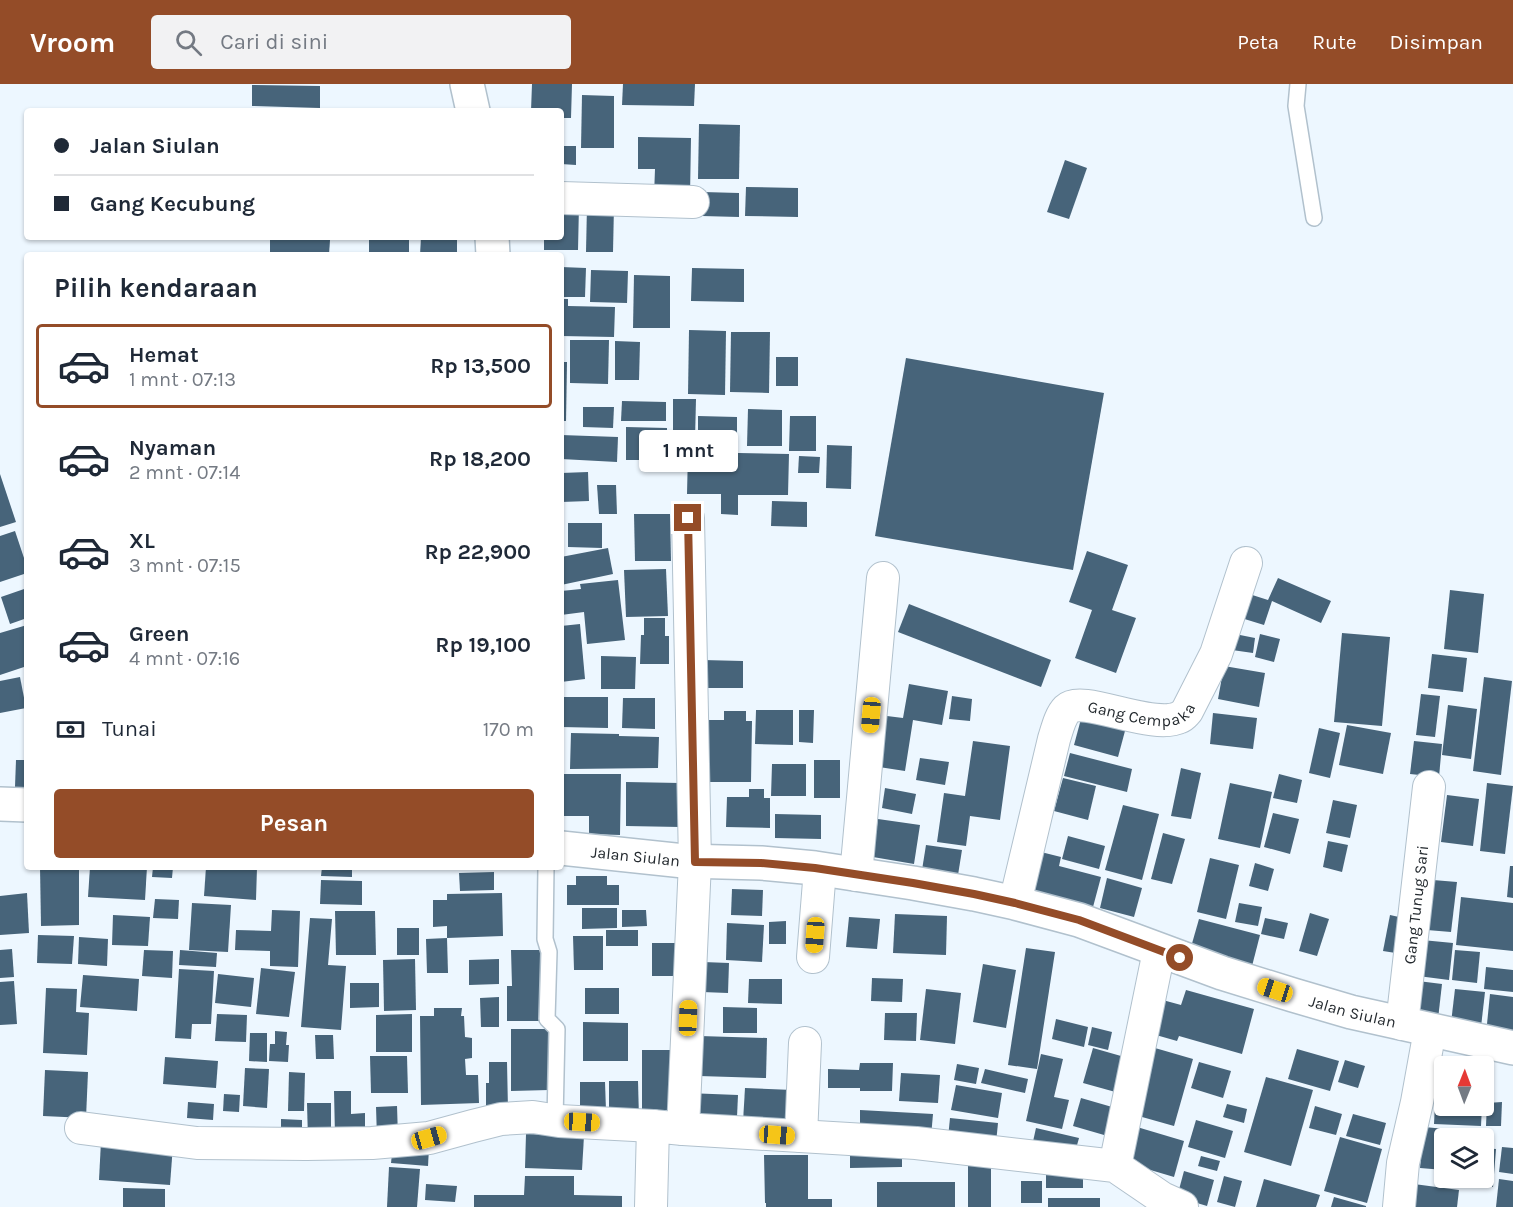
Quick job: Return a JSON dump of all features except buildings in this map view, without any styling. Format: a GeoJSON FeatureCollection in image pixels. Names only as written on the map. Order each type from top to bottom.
{"type":"FeatureCollection","features":[{"type":"Feature","properties":{"kind":"street"},"geometry":{"type":"LineString","coordinates":[[467,84],[472,108]]}},
{"type":"Feature","properties":{"kind":"street"},"geometry":{"type":"LineString","coordinates":[[564,198],[693,202]]}},
{"type":"Feature","properties":{"kind":"street"},"geometry":{"type":"LineString","coordinates":[[651,1207],[668,1127],[695,862],[688,518]]}},
{"type":"Feature","properties":{"kind":"street","name":"Gang Cempaka"},"geometry":{"type":"LineString","coordinates":[[1015,903],[1054,739],[1066,709],[1082,704],[1151,719],[1180,718],[1187,711],[1216,654],[1246,563]]}},
{"type":"Feature","properties":{"kind":"street"},"geometry":{"type":"LineString","coordinates":[[856,875],[883,578]]}},
{"type":"Feature","properties":{"kind":"street","name":"Gang Tunug Sari"},"geometry":{"type":"LineString","coordinates":[[1399,1207],[1403,1163],[1417,1102],[1416,1027],[1429,787]]}},
{"type":"Feature","properties":{"kind":"street"},"geometry":{"type":"LineString","coordinates":[[0,804],[24,805]]}},
{"type":"Feature","properties":{"kind":"street","name":"Jalan Siulan"},"geometry":{"type":"LineString","coordinates":[[564,849],[695,862],[761,863],[820,869],[913,883],[1015,903],[1079,920],[1159,951],[1293,995],[1352,1012],[1513,1048]]}},
{"type":"Feature","properties":{"kind":"street"},"geometry":{"type":"LineString","coordinates":[[813,957],[820,869]]}},
{"type":"Feature","properties":{"kind":"street"},"geometry":{"type":"LineString","coordinates":[[1126,1184],[1159,951]]}},
{"type":"Feature","properties":{"kind":"street"},"geometry":{"type":"LineString","coordinates":[[801,1136],[805,1043]]}},
{"type":"Feature","properties":{"kind":"street"},"geometry":{"type":"LineString","coordinates":[[81,1128],[197,1143],[372,1143],[429,1138],[501,1119],[533,1117],[916,1143],[1126,1184],[1182,1207]]}},
{"type":"Feature","properties":{"kind":"lane"},"geometry":{"type":"LineString","coordinates":[[1298,84],[1296,106],[1314,218]]}},
{"type":"Feature","properties":{"kind":"lane"},"geometry":{"type":"LineString","coordinates":[[546,870],[545,939],[549,952],[547,1019],[557,1029],[555,1120]]}},
{"type":"Feature","properties":{"kind":"route"},"geometry":{"type":"LineString","coordinates":[[688,518],[695,862],[761,863],[815,868],[974,894],[1079,920],[1180,958]]}}]}
